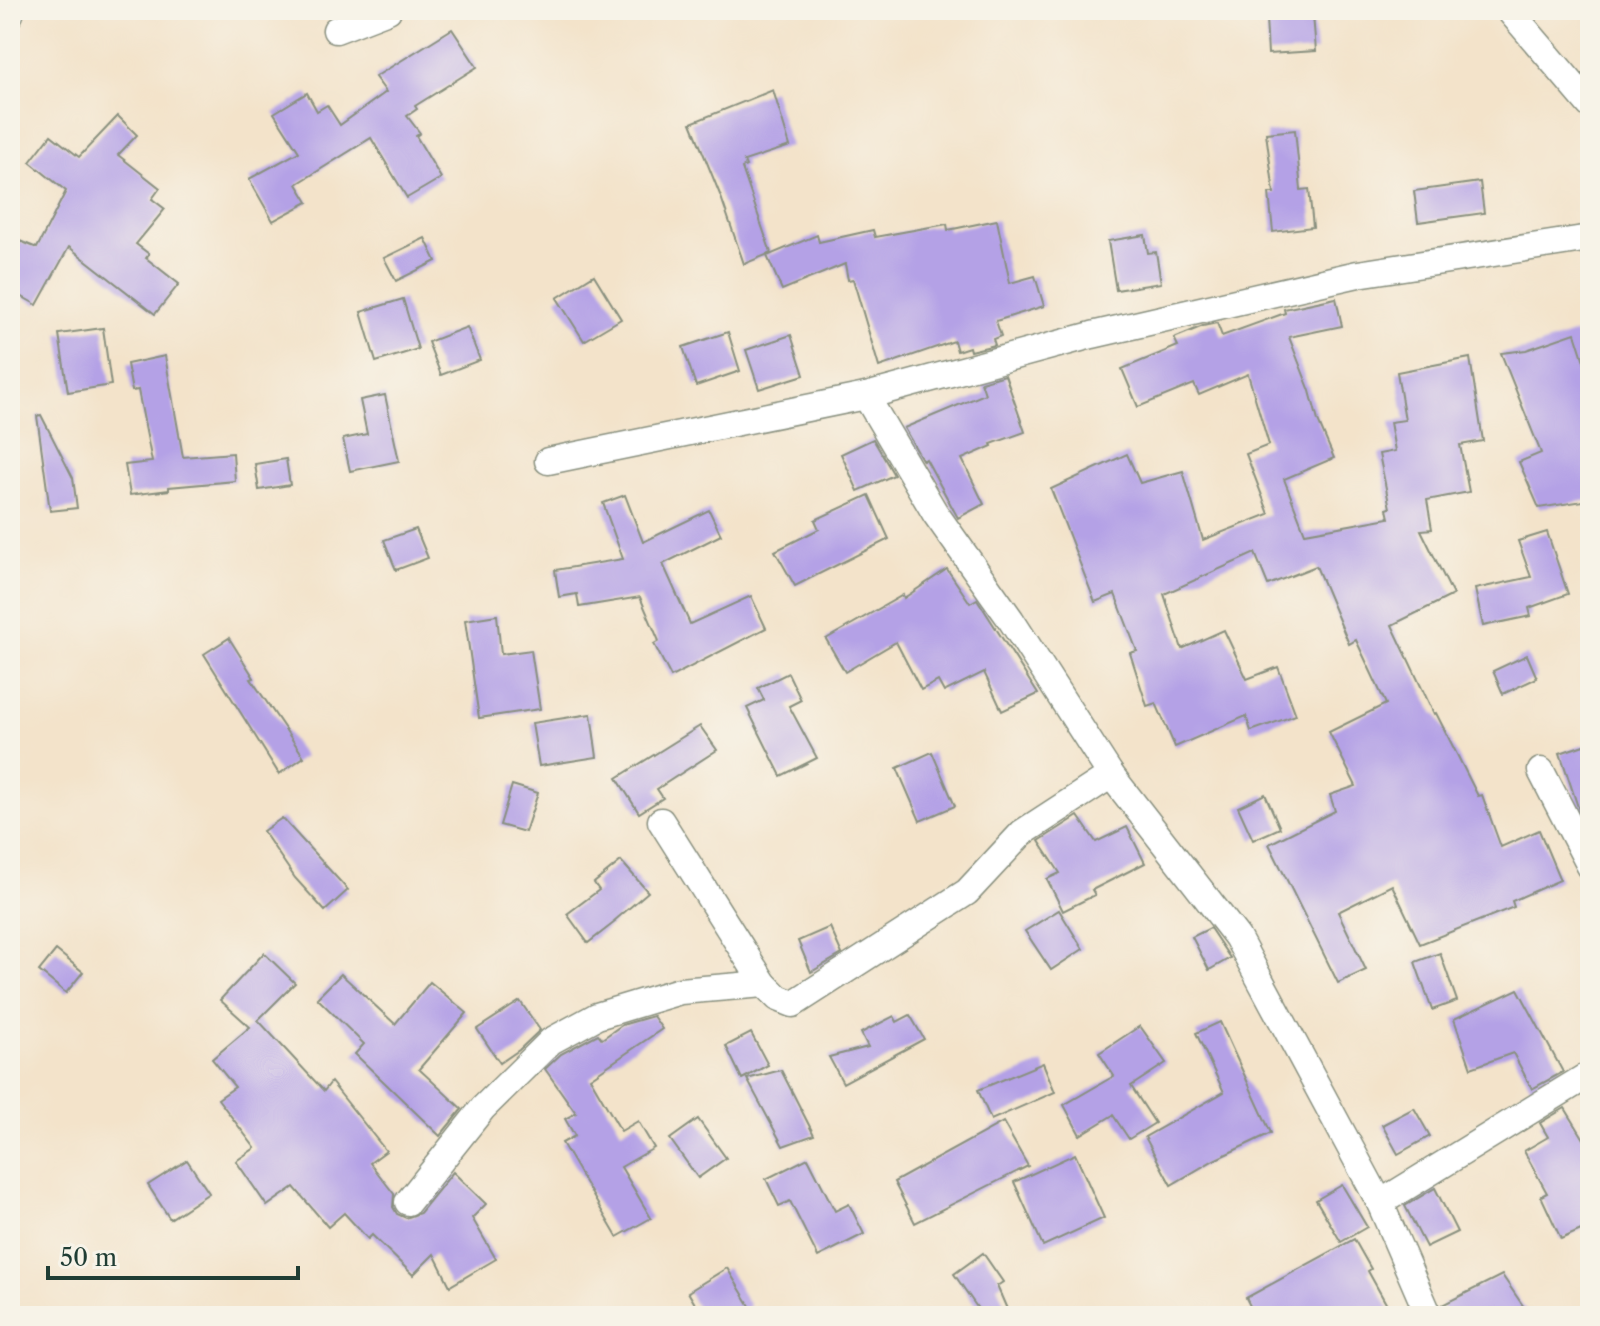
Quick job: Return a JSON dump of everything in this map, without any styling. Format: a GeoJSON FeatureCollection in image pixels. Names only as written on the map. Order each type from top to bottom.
{"type":"FeatureCollection","features":[{"type":"Feature","properties":{"kind":"street"},"geometry":{"type":"LineString","coordinates":[[336,30],[388,10]]}},
{"type":"Feature","properties":{"kind":"street"},"geometry":{"type":"LineString","coordinates":[[1509,10],[1590,105]]}},
{"type":"Feature","properties":{"kind":"street"},"geometry":{"type":"LineString","coordinates":[[548,461],[866,396],[1092,335],[1358,274],[1590,238]]}},
{"type":"Feature","properties":{"kind":"street"},"geometry":{"type":"LineString","coordinates":[[866,396],[935,513],[1011,620],[1111,775],[1237,937],[1380,1203],[1429,1316]]}},
{"type":"Feature","properties":{"kind":"street"},"geometry":{"type":"LineString","coordinates":[[1541,771],[1590,866]]}},
{"type":"Feature","properties":{"kind":"street"},"geometry":{"type":"LineString","coordinates":[[661,821],[764,984],[778,998],[793,1004],[967,892],[1022,833],[1111,775]]}},
{"type":"Feature","properties":{"kind":"street"},"geometry":{"type":"LineString","coordinates":[[408,1202],[483,1108],[551,1041],[597,1016],[680,991],[764,984]]}},
{"type":"Feature","properties":{"kind":"street"},"geometry":{"type":"LineString","coordinates":[[1380,1203],[1590,1074]]}},
{"type":"Feature","properties":{"kind":"building"},"geometry":{"type":"Polygon","coordinates":[[[1313,15],[1316,51],[1268,54],[1266,18],[1313,15]]]}},
{"type":"Feature","properties":{"kind":"building"},"geometry":{"type":"Polygon","coordinates":[[[452,29],[477,67],[415,106],[417,109],[407,116],[420,133],[416,136],[441,178],[407,198],[371,138],[297,184],[308,202],[273,221],[249,179],[299,152],[274,113],[307,93],[317,111],[327,105],[340,125],[386,92],[375,77],[452,29]]]}},
{"type":"Feature","properties":{"kind":"building"},"geometry":{"type":"Polygon","coordinates":[[[773,90],[790,146],[744,161],[746,166],[742,168],[771,253],[744,264],[691,123],[773,90]]]}},
{"type":"Feature","properties":{"kind":"building"},"geometry":{"type":"Polygon","coordinates":[[[118,116],[137,135],[118,155],[160,188],[152,199],[165,209],[136,244],[149,254],[146,258],[179,284],[155,314],[69,247],[37,305],[10,290],[10,237],[37,248],[66,191],[30,162],[51,135],[79,157],[118,116]]]}},
{"type":"Feature","properties":{"kind":"building"},"geometry":{"type":"Polygon","coordinates":[[[1295,130],[1301,190],[1309,189],[1313,227],[1273,232],[1269,193],[1274,193],[1266,133],[1295,130]]]}},
{"type":"Feature","properties":{"kind":"building"},"geometry":{"type":"Polygon","coordinates":[[[1480,182],[1484,213],[1418,222],[1414,191],[1480,182]]]}},
{"type":"Feature","properties":{"kind":"building"},"geometry":{"type":"Polygon","coordinates":[[[997,220],[1010,283],[1035,276],[1044,306],[996,321],[1001,336],[993,339],[995,345],[957,351],[954,341],[879,367],[853,279],[848,280],[845,264],[782,290],[767,256],[817,235],[819,242],[873,230],[875,237],[947,224],[948,230],[997,220]]]}},
{"type":"Feature","properties":{"kind":"building"},"geometry":{"type":"Polygon","coordinates":[[[1145,235],[1148,253],[1156,252],[1161,283],[1116,290],[1108,241],[1145,235]]]}},
{"type":"Feature","properties":{"kind":"building"},"geometry":{"type":"Polygon","coordinates":[[[425,238],[436,261],[396,281],[384,258],[425,238]]]}},
{"type":"Feature","properties":{"kind":"building"},"geometry":{"type":"Polygon","coordinates":[[[594,275],[621,319],[584,341],[557,298],[594,275]]]}},
{"type":"Feature","properties":{"kind":"building"},"geometry":{"type":"Polygon","coordinates":[[[1336,298],[1342,326],[1289,337],[1334,458],[1284,479],[1305,533],[1389,518],[1387,509],[1390,508],[1379,454],[1395,451],[1390,422],[1405,420],[1397,372],[1470,358],[1483,441],[1460,445],[1469,492],[1427,500],[1432,529],[1421,530],[1453,595],[1392,625],[1434,714],[1478,796],[1482,795],[1501,847],[1539,830],[1560,880],[1512,901],[1514,907],[1420,944],[1392,885],[1338,912],[1366,970],[1338,983],[1269,844],[1335,811],[1330,795],[1356,786],[1329,732],[1386,704],[1356,640],[1349,644],[1316,566],[1268,585],[1255,553],[1164,594],[1182,649],[1224,630],[1247,679],[1278,667],[1296,715],[1251,731],[1246,716],[1175,747],[1156,703],[1147,706],[1130,653],[1137,651],[1115,594],[1095,602],[1051,489],[1127,454],[1140,483],[1183,471],[1203,540],[1269,514],[1246,454],[1269,445],[1248,374],[1199,395],[1194,384],[1138,407],[1122,369],[1178,346],[1174,338],[1203,326],[1217,323],[1222,336],[1285,313],[1284,309],[1336,298]]]}},
{"type":"Feature","properties":{"kind":"building"},"geometry":{"type":"Polygon","coordinates":[[[403,299],[418,349],[376,362],[361,312],[403,299]]]}},
{"type":"Feature","properties":{"kind":"building"},"geometry":{"type":"Polygon","coordinates":[[[467,327],[480,360],[441,375],[428,342],[467,327]]]}},
{"type":"Feature","properties":{"kind":"building"},"geometry":{"type":"Polygon","coordinates":[[[103,328],[111,385],[68,392],[59,334],[103,328]]]}},
{"type":"Feature","properties":{"kind":"building"},"geometry":{"type":"Polygon","coordinates":[[[728,332],[740,371],[696,386],[683,347],[728,332]]]}},
{"type":"Feature","properties":{"kind":"building"},"geometry":{"type":"Polygon","coordinates":[[[1575,333],[1590,380],[1590,500],[1539,508],[1519,462],[1541,453],[1501,353],[1526,350],[1575,333]]]}},
{"type":"Feature","properties":{"kind":"building"},"geometry":{"type":"Polygon","coordinates":[[[791,335],[804,375],[759,389],[746,350],[791,335]]]}},
{"type":"Feature","properties":{"kind":"building"},"geometry":{"type":"Polygon","coordinates":[[[165,356],[183,457],[233,453],[235,481],[169,487],[169,490],[130,495],[125,465],[152,462],[138,390],[132,391],[127,364],[165,356]]]}},
{"type":"Feature","properties":{"kind":"building"},"geometry":{"type":"Polygon","coordinates":[[[1005,375],[1025,432],[962,459],[984,504],[958,518],[926,459],[923,461],[904,428],[985,394],[981,382],[1005,375]]]}},
{"type":"Feature","properties":{"kind":"building"},"geometry":{"type":"Polygon","coordinates":[[[385,395],[399,461],[350,471],[343,439],[367,434],[360,400],[385,395]]]}},
{"type":"Feature","properties":{"kind":"building"},"geometry":{"type":"Polygon","coordinates":[[[41,415],[73,478],[77,508],[50,511],[37,416],[41,415]]]}},
{"type":"Feature","properties":{"kind":"building"},"geometry":{"type":"Polygon","coordinates":[[[873,439],[894,475],[858,491],[841,454],[873,439]]]}},
{"type":"Feature","properties":{"kind":"building"},"geometry":{"type":"Polygon","coordinates":[[[286,459],[290,485],[259,490],[255,464],[286,459]]]}},
{"type":"Feature","properties":{"kind":"building"},"geometry":{"type":"Polygon","coordinates":[[[625,495],[643,542],[709,510],[721,535],[663,564],[690,624],[751,596],[766,628],[671,677],[654,644],[659,641],[640,597],[579,607],[577,594],[559,597],[555,570],[623,559],[603,503],[625,495]]]}},
{"type":"Feature","properties":{"kind":"building"},"geometry":{"type":"Polygon","coordinates":[[[869,495],[889,539],[795,586],[775,551],[819,529],[815,520],[869,495]]]}},
{"type":"Feature","properties":{"kind":"building"},"geometry":{"type":"Polygon","coordinates":[[[416,529],[428,558],[396,570],[384,540],[416,529]]]}},
{"type":"Feature","properties":{"kind":"building"},"geometry":{"type":"Polygon","coordinates":[[[1547,532],[1568,594],[1529,608],[1531,616],[1483,626],[1475,589],[1531,577],[1518,541],[1547,532]]]}},
{"type":"Feature","properties":{"kind":"building"},"geometry":{"type":"Polygon","coordinates":[[[947,569],[970,603],[977,599],[1038,694],[1002,711],[984,672],[944,692],[938,681],[921,690],[896,642],[845,672],[826,639],[903,595],[904,598],[947,569]]]}},
{"type":"Feature","properties":{"kind":"building"},"geometry":{"type":"Polygon","coordinates":[[[497,615],[501,654],[531,650],[540,709],[479,718],[465,620],[497,615]]]}},
{"type":"Feature","properties":{"kind":"building"},"geometry":{"type":"Polygon","coordinates":[[[229,638],[254,678],[251,679],[304,757],[279,774],[204,654],[229,638]]]}},
{"type":"Feature","properties":{"kind":"building"},"geometry":{"type":"Polygon","coordinates":[[[1527,655],[1537,678],[1503,694],[1493,671],[1527,655]]]}},
{"type":"Feature","properties":{"kind":"building"},"geometry":{"type":"Polygon","coordinates":[[[788,673],[801,700],[789,706],[817,758],[781,776],[747,708],[764,700],[758,688],[788,673]]]}},
{"type":"Feature","properties":{"kind":"building"},"geometry":{"type":"Polygon","coordinates":[[[591,714],[597,757],[539,766],[532,723],[591,714]]]}},
{"type":"Feature","properties":{"kind":"building"},"geometry":{"type":"Polygon","coordinates":[[[700,726],[717,750],[657,789],[663,798],[639,813],[617,778],[700,726]]]}},
{"type":"Feature","properties":{"kind":"building"},"geometry":{"type":"Polygon","coordinates":[[[1590,743],[1588,827],[1579,810],[1560,753],[1590,743]]]}},
{"type":"Feature","properties":{"kind":"building"},"geometry":{"type":"Polygon","coordinates":[[[932,752],[955,806],[920,821],[897,768],[932,752]]]}},
{"type":"Feature","properties":{"kind":"building"},"geometry":{"type":"Polygon","coordinates":[[[512,785],[538,793],[525,832],[500,825],[512,785]]]}},
{"type":"Feature","properties":{"kind":"building"},"geometry":{"type":"Polygon","coordinates":[[[1265,794],[1280,828],[1253,840],[1238,807],[1265,794]]]}},
{"type":"Feature","properties":{"kind":"building"},"geometry":{"type":"Polygon","coordinates":[[[1078,816],[1096,842],[1127,827],[1145,863],[1092,890],[1095,895],[1063,911],[1047,879],[1060,873],[1039,841],[1078,816]]]}},
{"type":"Feature","properties":{"kind":"building"},"geometry":{"type":"Polygon","coordinates":[[[282,818],[348,890],[325,911],[295,878],[263,831],[282,818]]]}},
{"type":"Feature","properties":{"kind":"building"},"geometry":{"type":"Polygon","coordinates":[[[621,861],[648,892],[588,943],[567,914],[599,890],[594,883],[621,861]]]}},
{"type":"Feature","properties":{"kind":"building"},"geometry":{"type":"Polygon","coordinates":[[[1059,910],[1083,949],[1051,970],[1025,931],[1059,910]]]}},
{"type":"Feature","properties":{"kind":"building"},"geometry":{"type":"Polygon","coordinates":[[[830,927],[842,954],[811,972],[798,941],[830,927]]]}},
{"type":"Feature","properties":{"kind":"building"},"geometry":{"type":"Polygon","coordinates":[[[1210,928],[1230,958],[1209,970],[1192,937],[1210,928]]]}},
{"type":"Feature","properties":{"kind":"building"},"geometry":{"type":"Polygon","coordinates":[[[56,950],[83,972],[66,993],[39,971],[56,950]]]}},
{"type":"Feature","properties":{"kind":"building"},"geometry":{"type":"Polygon","coordinates":[[[264,953],[295,983],[258,1020],[324,1091],[331,1082],[386,1151],[370,1163],[394,1194],[393,1207],[397,1214],[406,1218],[420,1213],[453,1172],[486,1204],[472,1218],[496,1259],[450,1286],[434,1254],[413,1275],[372,1235],[368,1239],[344,1213],[328,1227],[294,1187],[267,1206],[236,1161],[255,1148],[218,1099],[235,1087],[212,1059],[250,1027],[220,1000],[264,953]]]}},
{"type":"Feature","properties":{"kind":"building"},"geometry":{"type":"Polygon","coordinates":[[[1440,953],[1457,1001],[1432,1010],[1415,962],[1440,953]]]}},
{"type":"Feature","properties":{"kind":"building"},"geometry":{"type":"Polygon","coordinates":[[[341,974],[395,1024],[430,982],[467,1013],[419,1069],[462,1109],[440,1136],[355,1054],[364,1044],[317,998],[341,974]]]}},
{"type":"Feature","properties":{"kind":"building"},"geometry":{"type":"Polygon","coordinates":[[[1518,989],[1563,1072],[1532,1089],[1513,1053],[1471,1068],[1454,1019],[1518,989]]]}},
{"type":"Feature","properties":{"kind":"building"},"geometry":{"type":"Polygon","coordinates":[[[520,1001],[540,1030],[500,1063],[477,1029],[520,1001]]]}},
{"type":"Feature","properties":{"kind":"building"},"geometry":{"type":"Polygon","coordinates":[[[910,1015],[924,1039],[843,1083],[829,1057],[868,1047],[861,1033],[894,1016],[897,1022],[910,1015]]]}},
{"type":"Feature","properties":{"kind":"building"},"geometry":{"type":"Polygon","coordinates":[[[653,1016],[662,1029],[590,1078],[621,1131],[638,1121],[654,1148],[621,1167],[651,1218],[617,1237],[562,1143],[575,1136],[565,1119],[576,1113],[545,1069],[561,1054],[598,1034],[602,1039],[622,1025],[653,1016]]]}},
{"type":"Feature","properties":{"kind":"building"},"geometry":{"type":"Polygon","coordinates":[[[1220,1022],[1271,1133],[1171,1185],[1145,1137],[1224,1092],[1196,1033],[1220,1022]]]}},
{"type":"Feature","properties":{"kind":"building"},"geometry":{"type":"Polygon","coordinates":[[[1140,1026],[1166,1063],[1131,1086],[1155,1123],[1129,1139],[1113,1115],[1080,1135],[1064,1105],[1114,1076],[1099,1053],[1140,1026]]]}},
{"type":"Feature","properties":{"kind":"building"},"geometry":{"type":"Polygon","coordinates":[[[751,1033],[768,1065],[742,1079],[726,1046],[751,1033]]]}},
{"type":"Feature","properties":{"kind":"building"},"geometry":{"type":"Polygon","coordinates":[[[1043,1063],[1055,1092],[991,1120],[978,1090],[1043,1063]]]}},
{"type":"Feature","properties":{"kind":"building"},"geometry":{"type":"Polygon","coordinates":[[[781,1070],[814,1135],[783,1146],[747,1079],[781,1070]]]}},
{"type":"Feature","properties":{"kind":"building"},"geometry":{"type":"Polygon","coordinates":[[[1414,1108],[1430,1136],[1398,1154],[1382,1125],[1414,1108]]]}},
{"type":"Feature","properties":{"kind":"building"},"geometry":{"type":"Polygon","coordinates":[[[1565,1108],[1590,1149],[1590,1226],[1561,1239],[1541,1196],[1547,1193],[1524,1151],[1548,1137],[1540,1123],[1565,1108]]]}},
{"type":"Feature","properties":{"kind":"building"},"geometry":{"type":"Polygon","coordinates":[[[698,1119],[726,1158],[698,1178],[670,1139],[698,1119]]]}},
{"type":"Feature","properties":{"kind":"building"},"geometry":{"type":"Polygon","coordinates":[[[1003,1122],[1028,1166],[915,1223],[894,1182],[1003,1122]]]}},
{"type":"Feature","properties":{"kind":"building"},"geometry":{"type":"Polygon","coordinates":[[[1075,1154],[1104,1218],[1043,1246],[1014,1182],[1075,1154]]]}},
{"type":"Feature","properties":{"kind":"building"},"geometry":{"type":"Polygon","coordinates":[[[808,1158],[835,1211],[849,1204],[864,1234],[818,1257],[790,1201],[779,1206],[766,1179],[808,1158]]]}},
{"type":"Feature","properties":{"kind":"building"},"geometry":{"type":"Polygon","coordinates":[[[187,1160],[209,1193],[170,1219],[148,1185],[187,1160]]]}},
{"type":"Feature","properties":{"kind":"building"},"geometry":{"type":"Polygon","coordinates":[[[1342,1185],[1367,1227],[1341,1242],[1316,1200],[1342,1185]]]}},
{"type":"Feature","properties":{"kind":"building"},"geometry":{"type":"Polygon","coordinates":[[[1435,1188],[1457,1232],[1426,1247],[1405,1206],[1435,1188]]]}},
{"type":"Feature","properties":{"kind":"building"},"geometry":{"type":"Polygon","coordinates":[[[1354,1239],[1393,1316],[1255,1316],[1246,1298],[1354,1239]]]}},
{"type":"Feature","properties":{"kind":"building"},"geometry":{"type":"Polygon","coordinates":[[[983,1253],[1003,1282],[997,1286],[1010,1316],[983,1316],[954,1274],[983,1253]]]}},
{"type":"Feature","properties":{"kind":"building"},"geometry":{"type":"Polygon","coordinates":[[[727,1268],[750,1306],[734,1316],[702,1316],[688,1292],[727,1268]]]}},
{"type":"Feature","properties":{"kind":"building"},"geometry":{"type":"Polygon","coordinates":[[[1502,1275],[1530,1316],[1445,1316],[1442,1305],[1502,1275]]]}}]}
